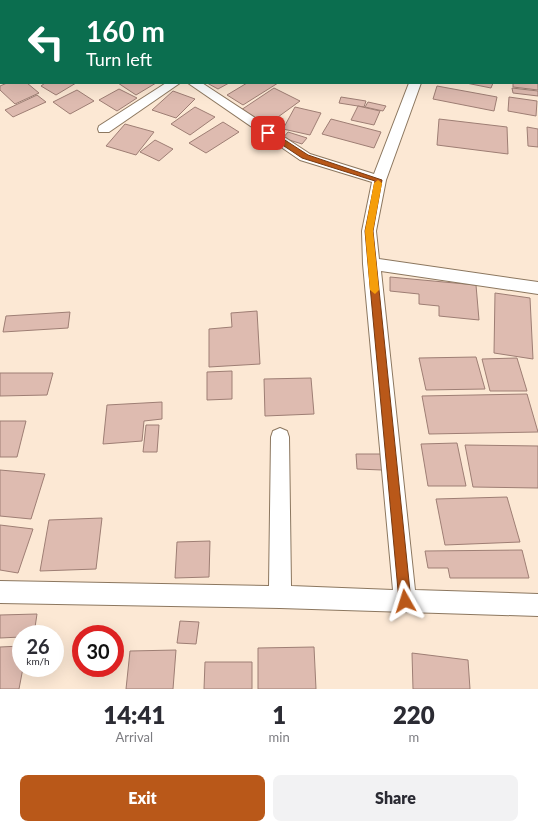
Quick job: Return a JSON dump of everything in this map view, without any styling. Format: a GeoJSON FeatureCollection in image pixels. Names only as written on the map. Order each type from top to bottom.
{"type":"FeatureCollection","features":[{"type":"Feature","properties":{"kind":"street"},"geometry":{"type":"LineString","coordinates":[[104,129],[172,84]]}},
{"type":"Feature","properties":{"kind":"street"},"geometry":{"type":"LineString","coordinates":[[196,84],[305,157],[379,180]]}},
{"type":"Feature","properties":{"kind":"street"},"geometry":{"type":"LineString","coordinates":[[405,601],[371,264],[369,231],[379,180],[415,84]]}},
{"type":"Feature","properties":{"kind":"street"},"geometry":{"type":"LineString","coordinates":[[371,264],[538,288]]}},
{"type":"Feature","properties":{"kind":"street"},"geometry":{"type":"LineString","coordinates":[[280,437],[280,597]]}},
{"type":"Feature","properties":{"kind":"street"},"geometry":{"type":"LineString","coordinates":[[0,592],[280,597],[538,605]]}},
{"type":"Feature","properties":{"kind":"building"},"geometry":{"type":"Polygon","coordinates":[[[5,84],[28,84],[39,93],[15,104],[0,90],[0,86],[5,84]]]}},
{"type":"Feature","properties":{"kind":"building"},"geometry":{"type":"Polygon","coordinates":[[[44,84],[74,84],[56,95],[41,86],[44,84]]]}},
{"type":"Feature","properties":{"kind":"building"},"geometry":{"type":"Polygon","coordinates":[[[120,84],[154,84],[136,95],[120,84]]]}},
{"type":"Feature","properties":{"kind":"building"},"geometry":{"type":"Polygon","coordinates":[[[209,84],[227,84],[218,89],[209,84]]]}},
{"type":"Feature","properties":{"kind":"building"},"geometry":{"type":"Polygon","coordinates":[[[245,84],[276,84],[243,105],[227,95],[245,84]]]}},
{"type":"Feature","properties":{"kind":"building"},"geometry":{"type":"Polygon","coordinates":[[[471,84],[493,84],[491,88],[471,84]]]}},
{"type":"Feature","properties":{"kind":"building"},"geometry":{"type":"Polygon","coordinates":[[[513,84],[538,84],[538,90],[513,87],[513,84]]]}},
{"type":"Feature","properties":{"kind":"building"},"geometry":{"type":"Polygon","coordinates":[[[437,86],[497,97],[494,111],[433,99],[437,86]]]}},
{"type":"Feature","properties":{"kind":"building"},"geometry":{"type":"Polygon","coordinates":[[[274,88],[300,101],[267,125],[241,110],[274,88]]]}},
{"type":"Feature","properties":{"kind":"building"},"geometry":{"type":"Polygon","coordinates":[[[512,88],[538,91],[538,96],[513,93],[512,88]]]}},
{"type":"Feature","properties":{"kind":"building"},"geometry":{"type":"Polygon","coordinates":[[[119,89],[137,98],[117,111],[99,100],[119,89]]]}},
{"type":"Feature","properties":{"kind":"building"},"geometry":{"type":"Polygon","coordinates":[[[77,90],[94,101],[70,114],[53,102],[77,90]]]}},
{"type":"Feature","properties":{"kind":"building"},"geometry":{"type":"Polygon","coordinates":[[[173,91],[195,99],[176,118],[152,110],[173,91]]]}},
{"type":"Feature","properties":{"kind":"building"},"geometry":{"type":"Polygon","coordinates":[[[37,95],[46,102],[13,117],[5,110],[37,95]]]}},
{"type":"Feature","properties":{"kind":"building"},"geometry":{"type":"Polygon","coordinates":[[[341,97],[366,101],[364,107],[339,103],[341,97]]]}},
{"type":"Feature","properties":{"kind":"building"},"geometry":{"type":"Polygon","coordinates":[[[509,97],[537,101],[536,116],[508,111],[509,97]]]}},
{"type":"Feature","properties":{"kind":"building"},"geometry":{"type":"Polygon","coordinates":[[[368,102],[386,106],[383,111],[365,107],[368,102]]]}},
{"type":"Feature","properties":{"kind":"building"},"geometry":{"type":"Polygon","coordinates":[[[358,106],[380,111],[374,125],[351,120],[358,106]]]}},
{"type":"Feature","properties":{"kind":"building"},"geometry":{"type":"Polygon","coordinates":[[[195,107],[215,117],[190,135],[171,124],[195,107]]]}},
{"type":"Feature","properties":{"kind":"building"},"geometry":{"type":"Polygon","coordinates":[[[295,107],[321,113],[310,135],[283,129],[295,107]]]}},
{"type":"Feature","properties":{"kind":"building"},"geometry":{"type":"Polygon","coordinates":[[[331,119],[381,132],[374,148],[322,134],[331,119]]]}},
{"type":"Feature","properties":{"kind":"building"},"geometry":{"type":"Polygon","coordinates":[[[439,119],[507,127],[508,154],[437,145],[439,119]]]}},
{"type":"Feature","properties":{"kind":"building"},"geometry":{"type":"Polygon","coordinates":[[[223,122],[239,132],[206,153],[189,143],[223,122]]]}},
{"type":"Feature","properties":{"kind":"building"},"geometry":{"type":"Polygon","coordinates":[[[125,124],[154,132],[136,155],[106,146],[125,124]]]}},
{"type":"Feature","properties":{"kind":"building"},"geometry":{"type":"Polygon","coordinates":[[[527,127],[538,129],[538,147],[528,146],[527,127]]]}},
{"type":"Feature","properties":{"kind":"building"},"geometry":{"type":"Polygon","coordinates":[[[288,132],[307,138],[302,144],[283,138],[288,132]]]}},
{"type":"Feature","properties":{"kind":"building"},"geometry":{"type":"Polygon","coordinates":[[[155,140],[173,149],[159,161],[140,152],[155,140]]]}},
{"type":"Feature","properties":{"kind":"building"},"geometry":{"type":"Polygon","coordinates":[[[390,277],[476,285],[479,320],[439,316],[439,306],[419,304],[419,294],[390,291],[390,277]]]}},
{"type":"Feature","properties":{"kind":"building"},"geometry":{"type":"Polygon","coordinates":[[[495,293],[530,298],[533,359],[494,353],[495,293]]]}},
{"type":"Feature","properties":{"kind":"building"},"geometry":{"type":"Polygon","coordinates":[[[257,311],[260,364],[209,367],[209,329],[232,327],[231,313],[257,311]]]}},
{"type":"Feature","properties":{"kind":"building"},"geometry":{"type":"Polygon","coordinates":[[[70,312],[68,328],[3,332],[6,316],[70,312]]]}},
{"type":"Feature","properties":{"kind":"building"},"geometry":{"type":"Polygon","coordinates":[[[476,357],[485,389],[426,390],[419,358],[476,357]]]}},
{"type":"Feature","properties":{"kind":"building"},"geometry":{"type":"Polygon","coordinates":[[[517,358],[527,391],[490,391],[482,359],[517,358]]]}},
{"type":"Feature","properties":{"kind":"building"},"geometry":{"type":"Polygon","coordinates":[[[232,371],[232,399],[207,400],[207,372],[232,371]]]}},
{"type":"Feature","properties":{"kind":"building"},"geometry":{"type":"Polygon","coordinates":[[[0,373],[53,373],[47,395],[0,396],[0,373]]]}},
{"type":"Feature","properties":{"kind":"building"},"geometry":{"type":"Polygon","coordinates":[[[311,378],[314,414],[265,416],[264,379],[311,378]]]}},
{"type":"Feature","properties":{"kind":"building"},"geometry":{"type":"Polygon","coordinates":[[[527,394],[538,432],[429,434],[422,396],[527,394]]]}},
{"type":"Feature","properties":{"kind":"building"},"geometry":{"type":"Polygon","coordinates":[[[162,402],[162,419],[144,421],[142,441],[103,444],[107,405],[162,402]]]}},
{"type":"Feature","properties":{"kind":"building"},"geometry":{"type":"Polygon","coordinates":[[[0,421],[26,421],[17,457],[0,457],[0,421]]]}},
{"type":"Feature","properties":{"kind":"building"},"geometry":{"type":"Polygon","coordinates":[[[146,425],[159,425],[157,452],[143,452],[146,425]]]}},
{"type":"Feature","properties":{"kind":"building"},"geometry":{"type":"Polygon","coordinates":[[[457,443],[466,486],[428,486],[421,444],[457,443]]]}},
{"type":"Feature","properties":{"kind":"building"},"geometry":{"type":"Polygon","coordinates":[[[465,445],[538,446],[538,488],[473,487],[465,445]]]}},
{"type":"Feature","properties":{"kind":"building"},"geometry":{"type":"Polygon","coordinates":[[[356,454],[381,454],[382,470],[357,469],[356,454]]]}},
{"type":"Feature","properties":{"kind":"building"},"geometry":{"type":"Polygon","coordinates":[[[0,470],[45,474],[31,519],[0,516],[0,470]]]}},
{"type":"Feature","properties":{"kind":"building"},"geometry":{"type":"Polygon","coordinates":[[[507,497],[520,542],[445,545],[436,499],[507,497]]]}},
{"type":"Feature","properties":{"kind":"building"},"geometry":{"type":"Polygon","coordinates":[[[102,518],[96,569],[40,571],[49,520],[102,518]]]}},
{"type":"Feature","properties":{"kind":"building"},"geometry":{"type":"Polygon","coordinates":[[[0,525],[33,529],[18,573],[0,570],[0,525]]]}},
{"type":"Feature","properties":{"kind":"building"},"geometry":{"type":"Polygon","coordinates":[[[210,541],[209,577],[175,578],[177,542],[210,541]]]}},
{"type":"Feature","properties":{"kind":"building"},"geometry":{"type":"Polygon","coordinates":[[[522,550],[529,578],[450,578],[448,568],[428,568],[425,551],[522,550]]]}},
{"type":"Feature","properties":{"kind":"building"},"geometry":{"type":"Polygon","coordinates":[[[37,614],[35,625],[12,625],[12,637],[0,638],[0,615],[37,614]]]}},
{"type":"Feature","properties":{"kind":"building"},"geometry":{"type":"Polygon","coordinates":[[[180,621],[199,622],[196,644],[177,643],[180,621]]]}},
{"type":"Feature","properties":{"kind":"building"},"geometry":{"type":"Polygon","coordinates":[[[12,646],[12,677],[21,677],[19,689],[0,689],[0,647],[12,646]]]}},
{"type":"Feature","properties":{"kind":"building"},"geometry":{"type":"Polygon","coordinates":[[[314,647],[316,689],[258,689],[258,648],[314,647]]]}},
{"type":"Feature","properties":{"kind":"building"},"geometry":{"type":"Polygon","coordinates":[[[176,650],[173,689],[126,689],[130,651],[176,650]]]}},
{"type":"Feature","properties":{"kind":"building"},"geometry":{"type":"Polygon","coordinates":[[[412,653],[468,660],[470,689],[413,689],[412,653]]]}},
{"type":"Feature","properties":{"kind":"building"},"geometry":{"type":"Polygon","coordinates":[[[205,662],[252,662],[252,689],[204,689],[205,662]]]}},
{"type":"Feature","properties":{"kind":"slow traffic"},"geometry":{"type":"LineString","coordinates":[[375,290],[371,264],[369,231],[378,183]]}},
{"type":"Feature","properties":{"kind":"route"},"geometry":{"type":"LineString","coordinates":[[268,133],[305,157],[379,180],[369,231],[371,264],[376,299],[405,601]]}}]}
